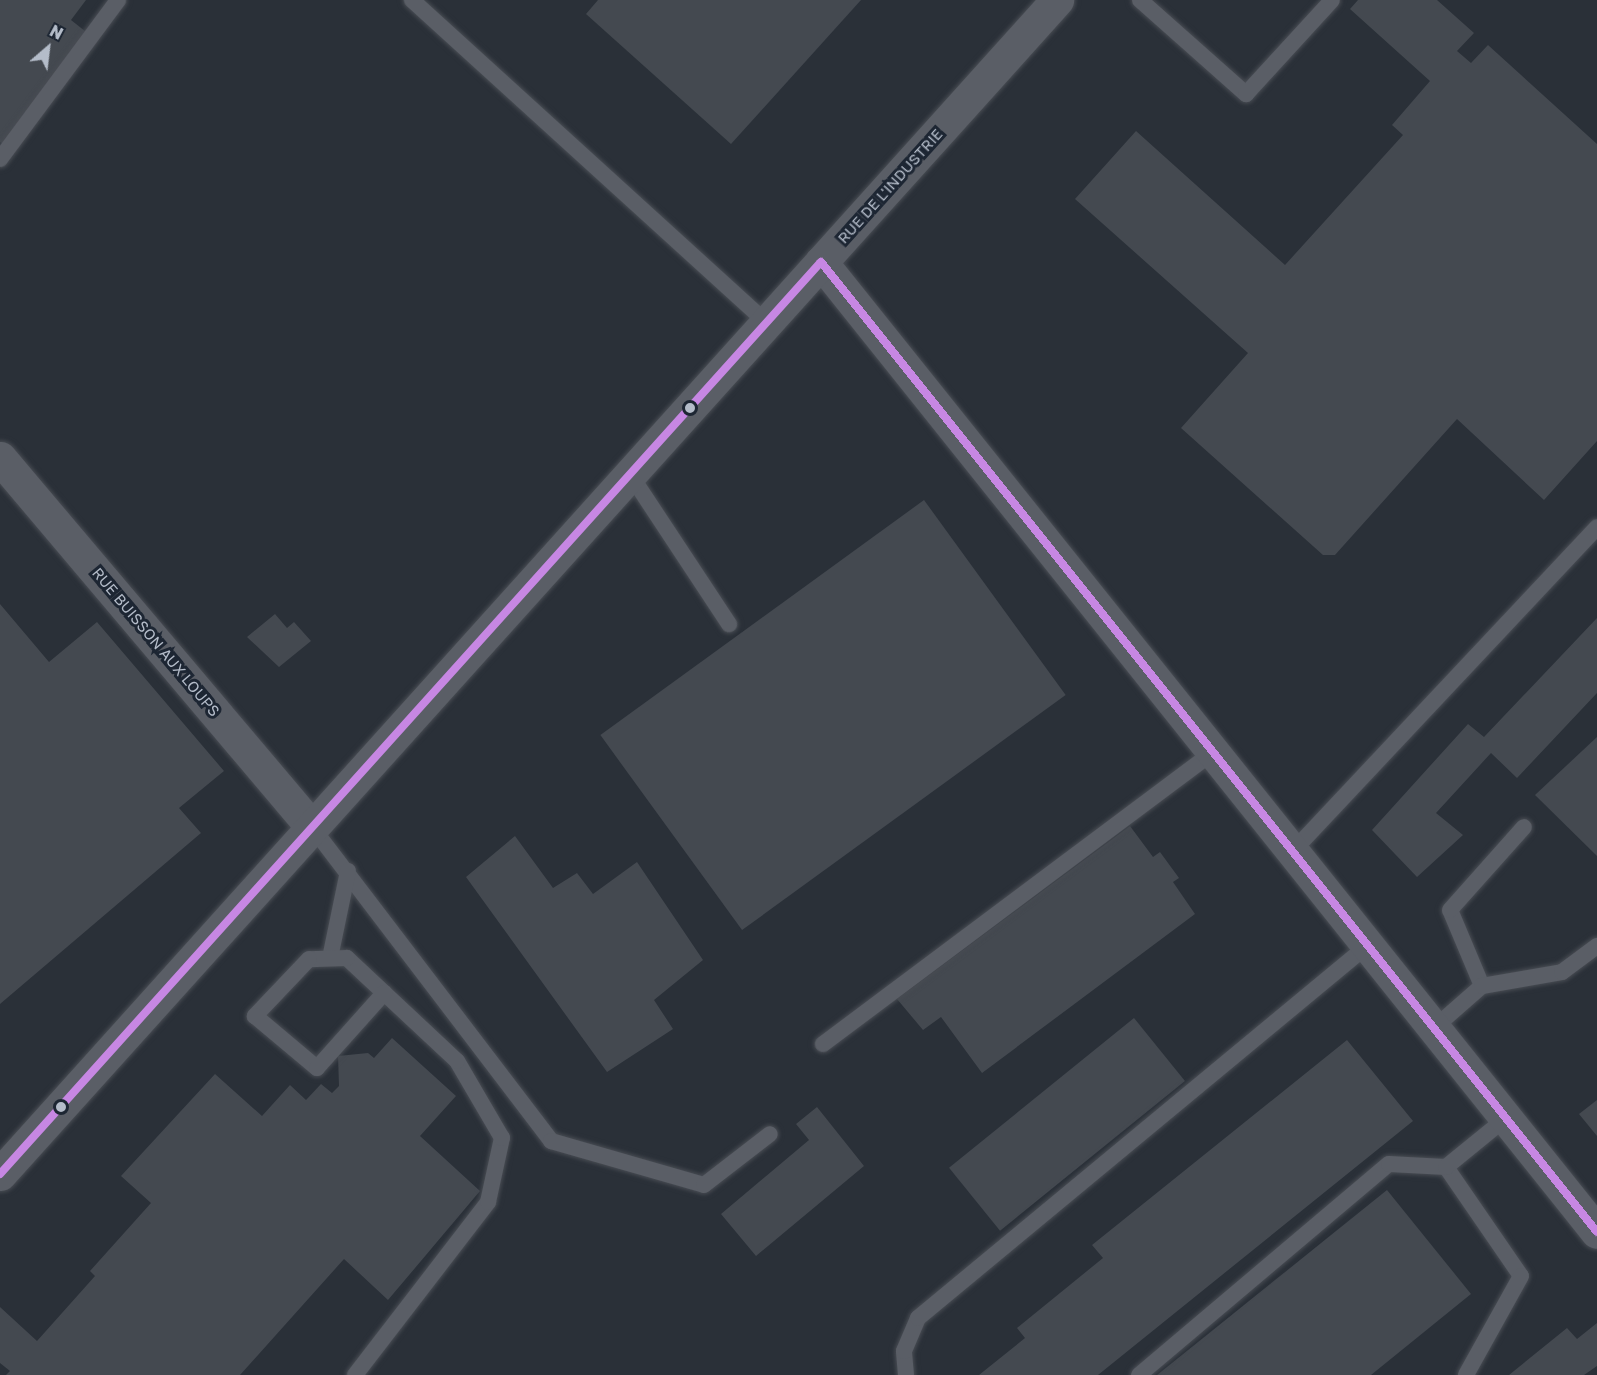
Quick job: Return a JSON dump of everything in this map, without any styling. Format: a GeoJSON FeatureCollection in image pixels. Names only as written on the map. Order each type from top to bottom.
{"type":"FeatureCollection","features":[{"type":"Feature","properties":{"kind":"street","name":"RUE DE L'INDUSTRIE"},"geometry":{"type":"LineString","coordinates":[[0,1174],[765,321],[1057,0]]}},
{"type":"Feature","properties":{"kind":"street"},"geometry":{"type":"LineString","coordinates":[[821,262],[1597,1232]]}},
{"type":"Feature","properties":{"kind":"street","name":"RUE BUISSON AUX LOUPS"},"geometry":{"type":"LineString","coordinates":[[0,458],[312,827]]}},
{"type":"Feature","properties":{"kind":"lane"},"geometry":{"type":"LineString","coordinates":[[0,159],[118,0]]}},
{"type":"Feature","properties":{"kind":"lane"},"geometry":{"type":"LineString","coordinates":[[412,0],[765,321]]}},
{"type":"Feature","properties":{"kind":"lane"},"geometry":{"type":"LineString","coordinates":[[1140,0],[1246,94],[1332,0]]}},
{"type":"Feature","properties":{"kind":"lane"},"geometry":{"type":"LineString","coordinates":[[630,474],[729,624]]}},
{"type":"Feature","properties":{"kind":"lane"},"geometry":{"type":"LineString","coordinates":[[1293,851],[1597,527]]}},
{"type":"Feature","properties":{"kind":"lane"},"geometry":{"type":"LineString","coordinates":[[823,1044],[1213,752]]}},
{"type":"Feature","properties":{"kind":"lane"},"geometry":{"type":"LineString","coordinates":[[312,827],[348,871],[551,1141],[704,1185],[770,1134]]}},
{"type":"Feature","properties":{"kind":"lane"},"geometry":{"type":"LineString","coordinates":[[1482,986],[1450,910],[1524,827]]}},
{"type":"Feature","properties":{"kind":"lane"},"geometry":{"type":"LineString","coordinates":[[330,958],[348,871]]}},
{"type":"Feature","properties":{"kind":"lane"},"geometry":{"type":"LineString","coordinates":[[906,1375],[904,1351],[918,1318],[1368,945]]}},
{"type":"Feature","properties":{"kind":"lane"},"geometry":{"type":"LineString","coordinates":[[1434,1028],[1482,986],[1562,972],[1597,946]]}},
{"type":"Feature","properties":{"kind":"lane"},"geometry":{"type":"LineString","coordinates":[[355,1375],[488,1202],[502,1138],[457,1061],[347,958],[309,959],[255,1016],[317,1068],[384,993]]}},
{"type":"Feature","properties":{"kind":"lane"},"geometry":{"type":"LineString","coordinates":[[1139,1375],[1389,1164],[1446,1167],[1506,1118]]}},
{"type":"Feature","properties":{"kind":"lane"},"geometry":{"type":"LineString","coordinates":[[1446,1167],[1521,1276],[1466,1375]]}},
{"type":"Feature","properties":{"kind":"building"},"geometry":{"type":"Polygon","coordinates":[[[0,0],[86,0],[71,20],[90,35],[8,148],[0,142],[0,0]]]}},
{"type":"Feature","properties":{"kind":"building"},"geometry":{"type":"Polygon","coordinates":[[[598,0],[861,0],[731,144],[586,14],[598,0]]]}},
{"type":"Feature","properties":{"kind":"building"},"geometry":{"type":"Polygon","coordinates":[[[1358,0],[1437,0],[1474,33],[1457,51],[1471,63],[1488,45],[1597,144],[1597,441],[1544,500],[1457,419],[1335,555],[1323,555],[1181,428],[1248,353],[1075,199],[1136,131],[1285,265],[1403,135],[1392,125],[1430,81],[1350,9],[1358,0]]]}},
{"type":"Feature","properties":{"kind":"building"},"geometry":{"type":"Polygon","coordinates":[[[924,500],[1066,695],[742,930],[600,735],[924,500]]]}},
{"type":"Feature","properties":{"kind":"building"},"geometry":{"type":"Polygon","coordinates":[[[0,604],[49,662],[97,622],[224,771],[179,808],[201,833],[0,1004],[0,604]]]}},
{"type":"Feature","properties":{"kind":"building"},"geometry":{"type":"Polygon","coordinates":[[[275,614],[287,628],[294,622],[311,641],[279,667],[247,637],[275,614]]]}},
{"type":"Feature","properties":{"kind":"building"},"geometry":{"type":"Polygon","coordinates":[[[1597,618],[1597,693],[1517,778],[1491,753],[1436,813],[1463,835],[1417,877],[1372,830],[1468,724],[1484,737],[1597,618]]]}},
{"type":"Feature","properties":{"kind":"building"},"geometry":{"type":"Polygon","coordinates":[[[1597,737],[1597,856],[1535,795],[1597,737]]]}},
{"type":"Feature","properties":{"kind":"building"},"geometry":{"type":"Polygon","coordinates":[[[1130,826],[1153,857],[1160,852],[1179,878],[1173,882],[1195,914],[982,1073],[941,1017],[923,1030],[897,999],[1130,826]]]}},
{"type":"Feature","properties":{"kind":"building"},"geometry":{"type":"Polygon","coordinates":[[[515,836],[553,888],[577,873],[593,894],[637,862],[703,960],[654,1000],[673,1029],[607,1072],[466,877],[515,836]]]}},
{"type":"Feature","properties":{"kind":"building"},"geometry":{"type":"Polygon","coordinates":[[[1134,1018],[1185,1081],[1000,1231],[949,1168],[1134,1018]]]}},
{"type":"Feature","properties":{"kind":"building"},"geometry":{"type":"Polygon","coordinates":[[[392,1038],[456,1096],[420,1136],[480,1191],[388,1300],[344,1259],[240,1375],[6,1375],[10,1371],[0,1363],[0,1307],[37,1341],[95,1276],[90,1271],[151,1203],[121,1176],[215,1074],[262,1116],[290,1085],[306,1100],[321,1084],[332,1093],[339,1086],[338,1056],[368,1053],[374,1058],[392,1038]]]}},
{"type":"Feature","properties":{"kind":"building"},"geometry":{"type":"Polygon","coordinates":[[[1347,1040],[1413,1121],[1098,1375],[979,1375],[1025,1338],[1017,1328],[1103,1258],[1092,1245],[1347,1040]]]}},
{"type":"Feature","properties":{"kind":"building"},"geometry":{"type":"Polygon","coordinates":[[[1597,1100],[1597,1136],[1579,1114],[1597,1100]]]}},
{"type":"Feature","properties":{"kind":"building"},"geometry":{"type":"Polygon","coordinates":[[[817,1107],[864,1166],[756,1256],[721,1214],[809,1140],[796,1124],[817,1107]]]}},
{"type":"Feature","properties":{"kind":"building"},"geometry":{"type":"Polygon","coordinates":[[[1387,1190],[1471,1294],[1371,1375],[1157,1375],[1387,1190]]]}},
{"type":"Feature","properties":{"kind":"building"},"geometry":{"type":"Polygon","coordinates":[[[1597,1323],[1597,1366],[1584,1375],[1509,1375],[1567,1328],[1577,1339],[1597,1323]]]}},
{"type":"Feature","properties":{"kind":"transit line"},"geometry":{"type":"LineString","coordinates":[[821,262],[1597,1232]]}},
{"type":"Feature","properties":{"kind":"transit line"},"geometry":{"type":"LineString","coordinates":[[0,1174],[821,262]]}}]}
